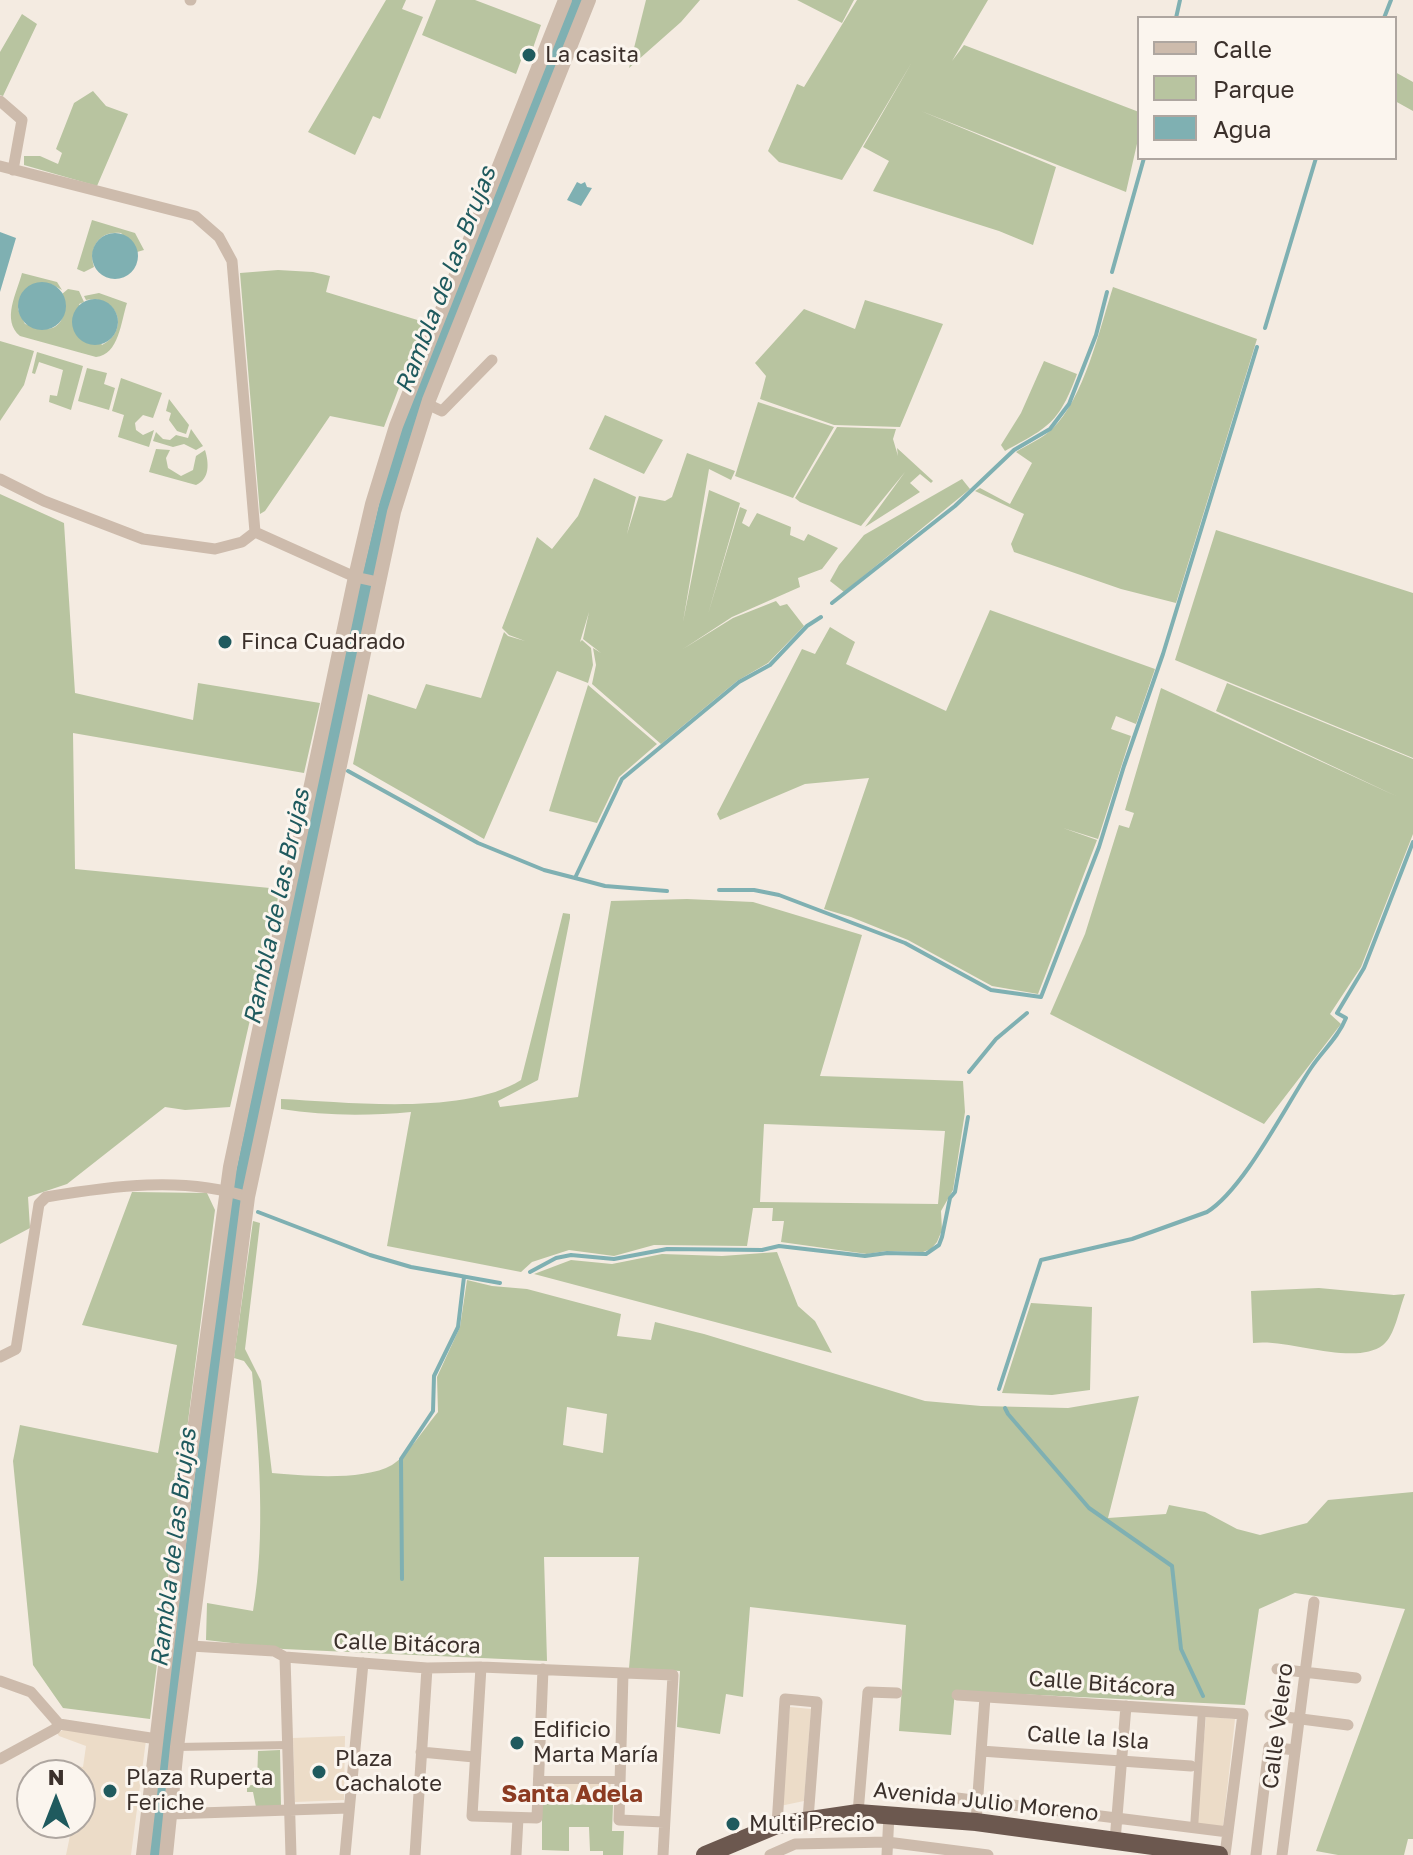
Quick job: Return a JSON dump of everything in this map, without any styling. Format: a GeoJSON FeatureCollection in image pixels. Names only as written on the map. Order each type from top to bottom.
{"type":"FeatureCollection","features":[{"type":"Feature","properties":{"kind":"highway","name":"Avenida Julio Moreno"},"geometry":{"type":"LineString","coordinates":[[706,1855],[777,1825],[858,1813],[976,1822],[1219,1855]]}},
{"type":"Feature","properties":{"kind":"street"},"geometry":{"type":"LineString","coordinates":[[143,1855],[183,1511],[238,1125],[372,504],[401,412],[565,0]]}},
{"type":"Feature","properties":{"kind":"street"},"geometry":{"type":"LineString","coordinates":[[166,1855],[246,1196],[376,582],[427,404],[589,0]]}},
{"type":"Feature","properties":{"kind":"street"},"geometry":{"type":"LineString","coordinates":[[0,101],[22,120],[13,170]]}},
{"type":"Feature","properties":{"kind":"street"},"geometry":{"type":"LineString","coordinates":[[0,166],[195,216],[219,237],[232,261],[255,532]]}},
{"type":"Feature","properties":{"kind":"street"},"geometry":{"type":"LineString","coordinates":[[427,404],[442,411],[492,360]]}},
{"type":"Feature","properties":{"kind":"street"},"geometry":{"type":"LineString","coordinates":[[0,479],[44,501],[143,539],[215,549],[242,542],[255,532]]}},
{"type":"Feature","properties":{"kind":"street"},"geometry":{"type":"LineString","coordinates":[[255,532],[357,578],[376,582]]}},
{"type":"Feature","properties":{"kind":"street"},"geometry":{"type":"LineString","coordinates":[[0,1357],[16,1349],[39,1204],[46,1197],[123,1187],[169,1185],[246,1196]]}},
{"type":"Feature","properties":{"kind":"street","name":"Calle Velero"},"geometry":{"type":"LineString","coordinates":[[1282,1855],[1314,1602]]}},
{"type":"Feature","properties":{"kind":"street","name":"Calle Bitácora"},"geometry":{"type":"LineString","coordinates":[[191,1646],[274,1651],[285,1657],[427,1668],[481,1667],[673,1675],[664,1822]]}},
{"type":"Feature","properties":{"kind":"street"},"geometry":{"type":"LineString","coordinates":[[285,1657],[291,1855]]}},
{"type":"Feature","properties":{"kind":"street"},"geometry":{"type":"LineString","coordinates":[[345,1855],[363,1663]]}},
{"type":"Feature","properties":{"kind":"street"},"geometry":{"type":"LineString","coordinates":[[481,1667],[472,1816],[518,1818],[537,1818],[543,1669]]}},
{"type":"Feature","properties":{"kind":"street"},"geometry":{"type":"LineString","coordinates":[[415,1855],[427,1668]]}},
{"type":"Feature","properties":{"kind":"street"},"geometry":{"type":"LineString","coordinates":[[1277,1669],[1356,1678]]}},
{"type":"Feature","properties":{"kind":"street"},"geometry":{"type":"LineString","coordinates":[[623,1673],[619,1820],[664,1822],[663,1855]]}},
{"type":"Feature","properties":{"kind":"street"},"geometry":{"type":"LineString","coordinates":[[0,1681],[31,1692],[59,1724],[157,1739]]}},
{"type":"Feature","properties":{"kind":"street"},"geometry":{"type":"LineString","coordinates":[[858,1813],[868,1692],[897,1693]]}},
{"type":"Feature","properties":{"kind":"street","name":"Calle Bitácora"},"geometry":{"type":"LineString","coordinates":[[957,1695],[1243,1714],[1228,1832]]}},
{"type":"Feature","properties":{"kind":"street"},"geometry":{"type":"LineString","coordinates":[[976,1822],[985,1697]]}},
{"type":"Feature","properties":{"kind":"street"},"geometry":{"type":"LineString","coordinates":[[777,1825],[785,1699],[817,1702],[808,1819]]}},
{"type":"Feature","properties":{"kind":"street"},"geometry":{"type":"LineString","coordinates":[[1115,1841],[1126,1706]]}},
{"type":"Feature","properties":{"kind":"street"},"geometry":{"type":"LineString","coordinates":[[1193,1852],[1202,1711]]}},
{"type":"Feature","properties":{"kind":"street"},"geometry":{"type":"LineString","coordinates":[[1270,1715],[1348,1725]]}},
{"type":"Feature","properties":{"kind":"street"},"geometry":{"type":"LineString","coordinates":[[0,1759],[59,1724]]}},
{"type":"Feature","properties":{"kind":"street"},"geometry":{"type":"LineString","coordinates":[[177,1747],[288,1745]]}},
{"type":"Feature","properties":{"kind":"street"},"geometry":{"type":"LineString","coordinates":[[1256,1855],[1269,1747],[1295,1750]]}},
{"type":"Feature","properties":{"kind":"street","name":"Calle la Isla"},"geometry":{"type":"LineString","coordinates":[[981,1751],[1191,1766]]}},
{"type":"Feature","properties":{"kind":"street"},"geometry":{"type":"LineString","coordinates":[[421,1752],[474,1757]]}},
{"type":"Feature","properties":{"kind":"street"},"geometry":{"type":"LineString","coordinates":[[537,1780],[620,1780]]}},
{"type":"Feature","properties":{"kind":"street"},"geometry":{"type":"LineString","coordinates":[[957,1798],[1228,1832],[1225,1855]]}},
{"type":"Feature","properties":{"kind":"street"},"geometry":{"type":"LineString","coordinates":[[170,1814],[349,1808]]}},
{"type":"Feature","properties":{"kind":"street"},"geometry":{"type":"LineString","coordinates":[[887,1855],[889,1814]]}},
{"type":"Feature","properties":{"kind":"street"},"geometry":{"type":"LineString","coordinates":[[516,1855],[518,1818]]}},
{"type":"Feature","properties":{"kind":"street"},"geometry":{"type":"LineString","coordinates":[[770,1855],[795,1844],[887,1842],[988,1855]]}},
{"type":"Feature","properties":{"kind":"green space"},"geometry":{"type":"Polygon","coordinates":[[[386,0],[406,0],[402,9],[423,17],[380,119],[373,116],[355,155],[308,132],[386,0]]]}},
{"type":"Feature","properties":{"kind":"green space"},"geometry":{"type":"Polygon","coordinates":[[[436,0],[475,0],[541,25],[533,48],[526,47],[516,74],[422,35],[436,0]]]}},
{"type":"Feature","properties":{"kind":"green space"},"geometry":{"type":"Polygon","coordinates":[[[646,0],[700,0],[681,22],[629,68],[646,0]]]}},
{"type":"Feature","properties":{"kind":"green space"},"geometry":{"type":"Polygon","coordinates":[[[797,0],[854,0],[842,23],[797,0]]]}},
{"type":"Feature","properties":{"kind":"green space"},"geometry":{"type":"Polygon","coordinates":[[[857,0],[988,0],[952,61],[964,45],[1137,111],[1137,144],[1126,192],[921,111],[1056,167],[1033,245],[873,191],[889,161],[863,147],[912,62],[842,180],[779,162],[768,151],[797,84],[804,87],[857,0]]]}},
{"type":"Feature","properties":{"kind":"green space"},"geometry":{"type":"Polygon","coordinates":[[[22,14],[37,24],[3,96],[0,95],[0,52],[22,14]]]}},
{"type":"Feature","properties":{"kind":"green space"},"geometry":{"type":"Polygon","coordinates":[[[1397,73],[1413,82],[1413,111],[1397,102],[1397,73]]]}},
{"type":"Feature","properties":{"kind":"green space"},"geometry":{"type":"Polygon","coordinates":[[[93,91],[106,106],[128,114],[97,186],[24,165],[24,156],[40,156],[58,164],[62,153],[56,149],[74,103],[93,91]]]}},
{"type":"Feature","properties":{"kind":"green space"},"geometry":{"type":"Polygon","coordinates":[[[92,220],[135,233],[144,250],[137,252],[121,233],[107,234],[94,247],[94,267],[84,272],[77,269],[92,220]]]}},
{"type":"Feature","properties":{"kind":"green space"},"geometry":{"type":"Polygon","coordinates":[[[278,270],[330,276],[326,292],[424,322],[384,427],[330,416],[260,514],[240,273],[278,270]]]}},
{"type":"Feature","properties":{"kind":"green space"},"geometry":{"type":"Polygon","coordinates":[[[22,273],[57,282],[62,290],[51,284],[35,284],[18,309],[25,324],[38,328],[57,326],[63,317],[65,305],[62,294],[68,289],[79,291],[84,302],[79,304],[102,345],[116,331],[117,315],[106,303],[86,300],[84,296],[99,293],[127,303],[118,336],[110,350],[96,357],[20,336],[14,330],[11,314],[22,273]]]}},
{"type":"Feature","properties":{"kind":"green space"},"geometry":{"type":"Polygon","coordinates":[[[1113,287],[1257,339],[1176,603],[1121,589],[1014,552],[1011,544],[1024,514],[975,491],[980,488],[1010,504],[1032,463],[1016,452],[1052,429],[1073,400],[1090,362],[1113,287]]]}},
{"type":"Feature","properties":{"kind":"green space"},"geometry":{"type":"Polygon","coordinates":[[[865,300],[943,324],[900,427],[834,425],[760,399],[766,376],[755,363],[804,309],[855,329],[865,300]]]}},
{"type":"Feature","properties":{"kind":"green space"},"geometry":{"type":"Polygon","coordinates":[[[0,341],[34,351],[24,385],[0,421],[0,341]]]}},
{"type":"Feature","properties":{"kind":"green space"},"geometry":{"type":"Polygon","coordinates":[[[37,352],[83,366],[71,410],[49,402],[50,395],[57,396],[63,370],[39,362],[35,374],[32,373],[37,352]]]}},
{"type":"Feature","properties":{"kind":"green space"},"geometry":{"type":"Polygon","coordinates":[[[1044,361],[1077,374],[1071,390],[1051,422],[1005,451],[1001,445],[1021,413],[1044,361]]]}},
{"type":"Feature","properties":{"kind":"green space"},"geometry":{"type":"Polygon","coordinates":[[[87,368],[107,373],[104,384],[115,388],[109,410],[78,401],[87,368]]]}},
{"type":"Feature","properties":{"kind":"green space"},"geometry":{"type":"Polygon","coordinates":[[[121,378],[162,393],[153,418],[143,415],[135,423],[136,430],[143,435],[154,430],[149,447],[118,437],[124,415],[112,411],[121,378]]]}},
{"type":"Feature","properties":{"kind":"green space"},"geometry":{"type":"Polygon","coordinates":[[[169,399],[189,425],[186,434],[177,431],[169,420],[171,413],[166,411],[169,399]]]}},
{"type":"Feature","properties":{"kind":"green space"},"geometry":{"type":"Polygon","coordinates":[[[758,402],[834,427],[793,498],[735,476],[758,402]]]}},
{"type":"Feature","properties":{"kind":"green space"},"geometry":{"type":"Polygon","coordinates":[[[605,415],[663,440],[644,474],[589,449],[605,415]]]}},
{"type":"Feature","properties":{"kind":"green space"},"geometry":{"type":"Polygon","coordinates":[[[837,427],[896,429],[893,439],[898,456],[897,448],[933,481],[931,483],[920,474],[910,483],[920,492],[865,527],[905,472],[861,526],[800,502],[795,498],[837,427]]]}},
{"type":"Feature","properties":{"kind":"green space"},"geometry":{"type":"Polygon","coordinates":[[[191,429],[203,446],[196,450],[184,444],[173,447],[153,441],[156,432],[163,439],[170,440],[176,435],[188,438],[191,429]]]}},
{"type":"Feature","properties":{"kind":"green space"},"geometry":{"type":"Polygon","coordinates":[[[156,449],[170,450],[166,458],[168,468],[181,476],[193,470],[196,456],[205,450],[208,465],[204,479],[196,485],[149,472],[156,449]]]}},
{"type":"Feature","properties":{"kind":"green space"},"geometry":{"type":"Polygon","coordinates":[[[687,453],[735,471],[731,480],[709,469],[683,622],[709,490],[740,503],[708,614],[740,507],[747,510],[742,523],[749,527],[757,513],[791,527],[790,535],[804,541],[808,534],[838,548],[822,569],[798,578],[800,587],[732,617],[683,649],[733,618],[776,601],[780,606],[787,604],[804,626],[768,663],[737,681],[661,744],[592,684],[596,665],[593,648],[601,653],[583,639],[589,612],[580,642],[582,640],[591,648],[593,665],[588,683],[557,671],[484,839],[353,764],[368,694],[416,709],[426,684],[481,698],[504,632],[508,636],[525,641],[509,635],[502,628],[537,537],[552,549],[578,516],[594,478],[636,497],[627,534],[639,496],[665,501],[672,497],[687,453]]]}},
{"type":"Feature","properties":{"kind":"green space"},"geometry":{"type":"Polygon","coordinates":[[[962,479],[970,489],[844,592],[830,581],[864,535],[962,479]]]}},
{"type":"Feature","properties":{"kind":"green space"},"geometry":{"type":"Polygon","coordinates":[[[0,494],[64,523],[75,693],[193,720],[198,683],[320,703],[304,773],[73,733],[75,869],[280,889],[230,1107],[185,1110],[165,1107],[67,1184],[28,1197],[30,1228],[0,1244],[0,494]]]}},
{"type":"Feature","properties":{"kind":"green space"},"geometry":{"type":"Polygon","coordinates":[[[1216,530],[1413,593],[1413,758],[1175,660],[1216,530]]]}},
{"type":"Feature","properties":{"kind":"green space"},"geometry":{"type":"Polygon","coordinates":[[[990,610],[1155,669],[1136,724],[1116,716],[1111,729],[1131,736],[1098,839],[1063,828],[1097,840],[1038,994],[992,986],[908,940],[824,909],[869,778],[805,784],[720,820],[717,814],[802,649],[815,654],[830,627],[855,642],[846,664],[946,711],[990,610]]]}},
{"type":"Feature","properties":{"kind":"green space"},"geometry":{"type":"Polygon","coordinates":[[[1227,683],[1413,759],[1413,834],[1361,967],[1330,1014],[1341,1024],[1264,1124],[1050,1014],[1085,934],[1119,825],[1129,828],[1134,813],[1125,810],[1161,688],[1396,796],[1216,711],[1227,683]]]}},
{"type":"Feature","properties":{"kind":"green space"},"geometry":{"type":"Polygon","coordinates":[[[588,685],[657,744],[619,777],[597,823],[549,811],[588,685]]]}},
{"type":"Feature","properties":{"kind":"green space"},"geometry":{"type":"Polygon","coordinates":[[[687,899],[753,902],[862,935],[820,1076],[963,1081],[965,1112],[953,1190],[941,1211],[942,1230],[931,1249],[867,1254],[781,1242],[784,1221],[772,1221],[773,1208],[753,1208],[747,1246],[654,1245],[614,1256],[569,1250],[532,1262],[521,1272],[387,1246],[411,1112],[362,1115],[313,1113],[281,1109],[281,1099],[370,1104],[437,1103],[469,1099],[521,1080],[563,913],[570,914],[570,918],[538,1080],[498,1101],[500,1107],[578,1097],[611,901],[687,899]],[[764,1124],[760,1202],[938,1204],[945,1131],[764,1124]]]}},
{"type":"Feature","properties":{"kind":"green space"},"geometry":{"type":"Polygon","coordinates":[[[132,1192],[207,1193],[215,1210],[150,1719],[63,1708],[33,1665],[13,1461],[20,1425],[158,1453],[177,1345],[82,1325],[132,1192]]]}},
{"type":"Feature","properties":{"kind":"green space"},"geometry":{"type":"Polygon","coordinates":[[[253,1221],[260,1223],[245,1349],[261,1381],[272,1473],[334,1476],[366,1473],[392,1465],[404,1455],[438,1412],[437,1377],[460,1327],[467,1280],[527,1289],[621,1314],[617,1336],[651,1340],[655,1322],[925,1401],[1068,1408],[1139,1396],[1108,1518],[1166,1514],[1169,1505],[1205,1512],[1237,1529],[1260,1535],[1307,1523],[1328,1500],[1413,1492],[1413,1839],[1408,1839],[1404,1855],[1338,1855],[1316,1851],[1405,1609],[1295,1593],[1259,1609],[1245,1705],[955,1691],[951,1735],[899,1731],[906,1625],[750,1607],[743,1697],[726,1694],[720,1734],[677,1727],[680,1671],[629,1668],[639,1557],[544,1557],[547,1661],[283,1649],[206,1640],[207,1603],[253,1611],[257,1583],[260,1492],[252,1372],[244,1361],[234,1358],[253,1221]],[[567,1407],[563,1445],[603,1453],[607,1414],[567,1407]]]}},
{"type":"Feature","properties":{"kind":"green space"},"geometry":{"type":"Polygon","coordinates":[[[777,1252],[798,1306],[815,1321],[832,1353],[534,1274],[571,1260],[612,1264],[662,1254],[722,1256],[777,1252]]]}},
{"type":"Feature","properties":{"kind":"green space"},"geometry":{"type":"Polygon","coordinates":[[[1319,1288],[1405,1294],[1387,1341],[1371,1351],[1356,1353],[1253,1343],[1251,1291],[1319,1288]]]}},
{"type":"Feature","properties":{"kind":"green space"},"geometry":{"type":"Polygon","coordinates":[[[1031,1303],[1092,1307],[1090,1390],[1052,1395],[1002,1393],[1031,1303]]]}},
{"type":"Feature","properties":{"kind":"green space"},"geometry":{"type":"Polygon","coordinates":[[[280,1750],[281,1807],[256,1807],[253,1792],[247,1792],[247,1786],[257,1784],[258,1751],[280,1750]]]}},
{"type":"Feature","properties":{"kind":"green space"},"geometry":{"type":"Polygon","coordinates":[[[542,1804],[613,1805],[612,1831],[624,1831],[623,1855],[603,1855],[603,1851],[590,1851],[589,1827],[569,1827],[569,1851],[542,1850],[542,1804]]]}},
{"type":"Feature","properties":{"kind":"shaded area"},"geometry":{"type":"Polygon","coordinates":[[[790,1707],[811,1709],[804,1801],[780,1806],[790,1707]]]}},
{"type":"Feature","properties":{"kind":"shaded area"},"geometry":{"type":"Polygon","coordinates":[[[1206,1717],[1235,1719],[1223,1827],[1196,1824],[1206,1717]]]}},
{"type":"Feature","properties":{"kind":"shaded area","name":"Plaza Ruperta Feriche"},"geometry":{"type":"Polygon","coordinates":[[[65,1729],[146,1740],[131,1855],[66,1855],[69,1839],[96,1839],[96,1759],[84,1759],[86,1746],[57,1733],[65,1729]]]}},
{"type":"Feature","properties":{"kind":"shaded area","name":"Plaza Cachalote"},"geometry":{"type":"Polygon","coordinates":[[[345,1736],[344,1800],[295,1802],[293,1738],[345,1736]]]}},
{"type":"Feature","properties":{"kind":"shaded area"},"geometry":{"type":"Polygon","coordinates":[[[545,1777],[611,1778],[610,1801],[543,1803],[545,1777]]]}},
{"type":"Feature","properties":{"kind":"water"},"geometry":{"type":"Polygon","coordinates":[[[569,0],[584,0],[422,405],[273,1049],[161,1855],[146,1855],[230,1200],[336,685],[389,461],[569,0]]]}},
{"type":"Feature","properties":{"kind":"water"},"geometry":{"type":"Polygon","coordinates":[[[577,182],[585,182],[587,187],[592,188],[581,206],[567,200],[577,182]]]}},
{"type":"Feature","properties":{"kind":"water"},"geometry":{"type":"Polygon","coordinates":[[[0,232],[16,238],[0,292],[0,232]]]}},
{"type":"Feature","properties":{"kind":"water"},"geometry":{"type":"Polygon","coordinates":[[[115,233],[131,240],[138,256],[131,272],[115,279],[99,272],[92,256],[99,240],[115,233]]]}},
{"type":"Feature","properties":{"kind":"water"},"geometry":{"type":"Polygon","coordinates":[[[42,282],[59,289],[66,306],[59,323],[42,330],[25,323],[18,306],[25,289],[42,282]]]}},
{"type":"Feature","properties":{"kind":"water"},"geometry":{"type":"Polygon","coordinates":[[[95,299],[112,305],[118,322],[112,339],[95,345],[78,339],[72,322],[78,305],[95,299]]]}},
{"type":"Feature","properties":{"kind":"waterway"},"geometry":{"type":"LineString","coordinates":[[1176,16],[1180,0]]}},
{"type":"Feature","properties":{"kind":"waterway"},"geometry":{"type":"LineString","coordinates":[[1385,16],[1391,0]]}},
{"type":"Feature","properties":{"kind":"waterway"},"geometry":{"type":"LineString","coordinates":[[1112,272],[1143,160]]}},
{"type":"Feature","properties":{"kind":"waterway"},"geometry":{"type":"LineString","coordinates":[[1265,328],[1315,160]]}},
{"type":"Feature","properties":{"kind":"waterway"},"geometry":{"type":"LineString","coordinates":[[832,603],[955,506],[1014,450],[1050,429],[1069,404],[1096,335],[1107,292]]}},
{"type":"Feature","properties":{"kind":"waterway"},"geometry":{"type":"LineString","coordinates":[[719,890],[754,890],[779,895],[905,943],[991,990],[1041,997],[1099,847],[1163,654],[1257,347]]}},
{"type":"Feature","properties":{"kind":"waterway"},"geometry":{"type":"LineString","coordinates":[[348,771],[478,843],[544,870],[575,878],[622,779],[739,682],[770,665],[807,626],[821,617]]}},
{"type":"Feature","properties":{"kind":"waterway"},"geometry":{"type":"LineString","coordinates":[[999,1389],[1041,1260],[1132,1239],[1207,1212],[1221,1201],[1249,1167],[1311,1068],[1343,1025],[1346,1018],[1337,1013],[1364,968],[1413,842]]}},
{"type":"Feature","properties":{"kind":"waterway"},"geometry":{"type":"LineString","coordinates":[[575,878],[605,886],[667,891]]}},
{"type":"Feature","properties":{"kind":"waterway"},"geometry":{"type":"LineString","coordinates":[[969,1072],[996,1039],[1027,1013]]}},
{"type":"Feature","properties":{"kind":"waterway"},"geometry":{"type":"LineString","coordinates":[[530,1272],[556,1258],[571,1255],[614,1259],[667,1249],[762,1250],[779,1246],[865,1256],[926,1254],[939,1245],[942,1237],[950,1198],[955,1192],[968,1117]]}},
{"type":"Feature","properties":{"kind":"waterway"},"geometry":{"type":"LineString","coordinates":[[258,1212],[370,1255],[411,1267],[500,1283]]}},
{"type":"Feature","properties":{"kind":"waterway"},"geometry":{"type":"LineString","coordinates":[[402,1579],[401,1459],[433,1411],[434,1376],[458,1327],[464,1277]]}},
{"type":"Feature","properties":{"kind":"waterway"},"geometry":{"type":"LineString","coordinates":[[1005,1408],[1089,1508],[1172,1566],[1181,1649],[1203,1696]]}},
{"type":"Feature","properties":{"kind":"place","name":"La casita"},"geometry":{"type":"Point","coordinates":[529,55]}},
{"type":"Feature","properties":{"kind":"place","name":"Finca Cuadrado"},"geometry":{"type":"Point","coordinates":[225,642]}},
{"type":"Feature","properties":{"kind":"place","name":"Edificio Marta María"},"geometry":{"type":"Point","coordinates":[517,1743]}},
{"type":"Feature","properties":{"kind":"place","name":"Plaza Cachalote"},"geometry":{"type":"Point","coordinates":[319,1772]}},
{"type":"Feature","properties":{"kind":"place","name":"Plaza Ruperta Feriche"},"geometry":{"type":"Point","coordinates":[110,1791]}},
{"type":"Feature","properties":{"kind":"place","name":"Multi Precio"},"geometry":{"type":"Point","coordinates":[733,1824]}},
{"type":"Feature","properties":{"kind":"district","name":"Santa Adela"},"geometry":{"type":"Point","coordinates":[572,1794]}},
{"type":"Feature","properties":{"kind":"water label","name":"Rambla de las Brujas"},"geometry":{"type":"Point","coordinates":[446,280]}},
{"type":"Feature","properties":{"kind":"water label","name":"Rambla de las Brujas"},"geometry":{"type":"Point","coordinates":[277,907]}},
{"type":"Feature","properties":{"kind":"water label","name":"Rambla de las Brujas"},"geometry":{"type":"Point","coordinates":[174,1548]}}]}
